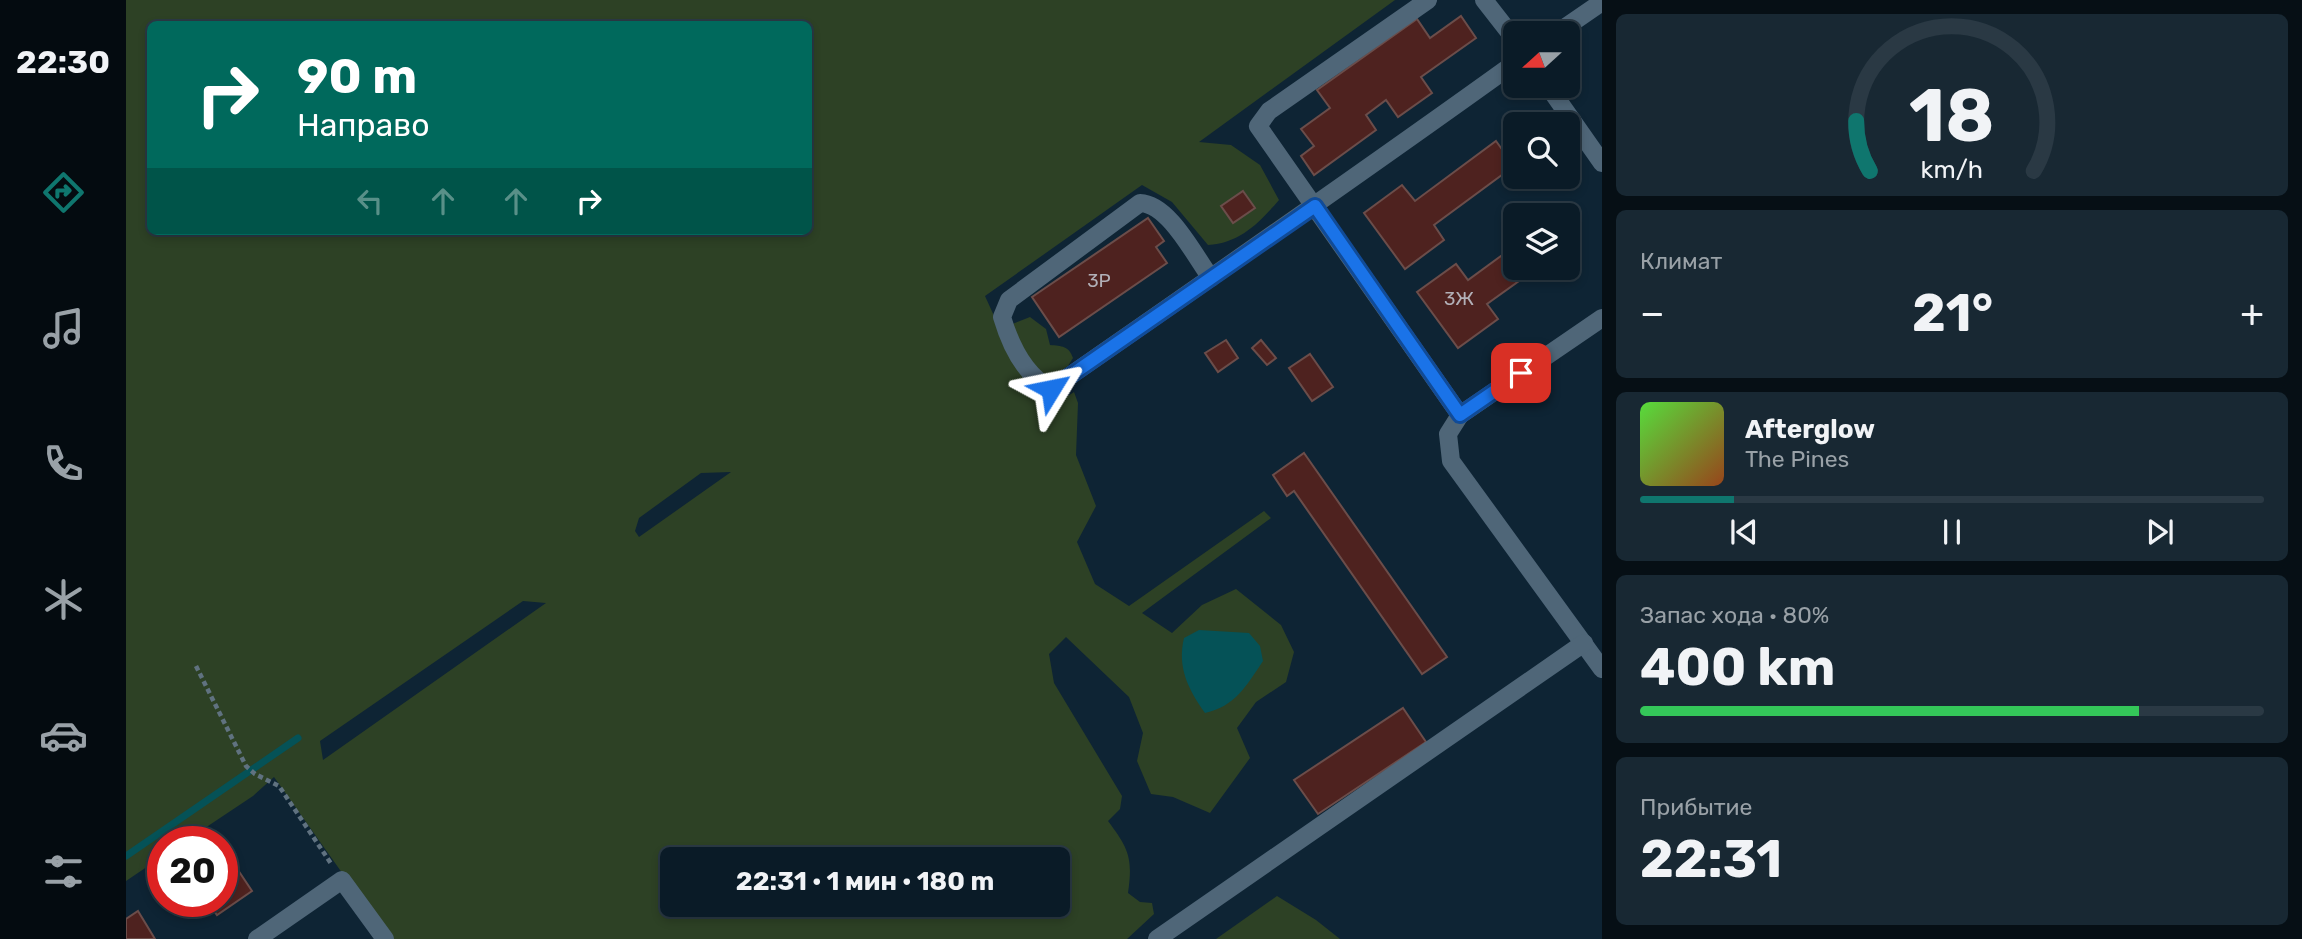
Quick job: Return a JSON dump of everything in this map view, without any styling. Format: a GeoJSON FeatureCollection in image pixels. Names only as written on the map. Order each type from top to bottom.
{"type":"FeatureCollection","features":[{"type":"Feature","properties":{"kind":"lane"},"geometry":{"type":"LineString","coordinates":[[1427,0],[1269,111],[1258,126],[1460,415]]}},
{"type":"Feature","properties":{"kind":"lane"},"geometry":{"type":"LineString","coordinates":[[1484,0],[1503,24]]}},
{"type":"Feature","properties":{"kind":"lane"},"geometry":{"type":"LineString","coordinates":[[1574,21],[1602,2]]}},
{"type":"Feature","properties":{"kind":"lane"},"geometry":{"type":"LineString","coordinates":[[1211,278],[1162,210],[1150,203],[1140,203],[1009,300],[1002,317],[1017,352],[1037,382],[1051,389],[1315,206],[1503,71]]}},
{"type":"Feature","properties":{"kind":"lane"},"geometry":{"type":"LineString","coordinates":[[1556,98],[1602,163]]}},
{"type":"Feature","properties":{"kind":"lane"},"geometry":{"type":"LineString","coordinates":[[1602,318],[1460,415],[1448,435],[1451,461],[1602,669]]}},
{"type":"Feature","properties":{"kind":"lane"},"geometry":{"type":"LineString","coordinates":[[1157,939],[1584,643]]}},
{"type":"Feature","properties":{"kind":"lane"},"geometry":{"type":"LineString","coordinates":[[257,939],[342,880],[385,939]]}},
{"type":"Feature","properties":{"kind":"path"},"geometry":{"type":"LineString","coordinates":[[196,666],[246,766],[254,774],[279,786],[342,880]]}},
{"type":"Feature","properties":{"kind":"shaded area"},"geometry":{"type":"Polygon","coordinates":[[[126,0],[1395,0],[1199,142],[1231,145],[1260,165],[1279,200],[1248,230],[1230,240],[1208,245],[1172,202],[1142,185],[985,296],[1000,329],[1030,317],[1046,329],[1050,345],[1064,347],[1073,358],[1068,366],[1032,390],[1051,407],[1074,392],[1078,403],[1076,455],[1096,506],[1077,542],[1095,584],[1129,606],[1264,511],[1271,518],[1142,613],[1172,633],[1202,605],[1236,589],[1281,625],[1294,652],[1286,682],[1256,702],[1237,728],[1250,758],[1210,813],[1173,797],[1151,794],[1137,761],[1143,733],[1129,697],[1066,637],[1049,654],[1054,683],[1122,796],[1120,809],[1108,821],[1128,854],[1128,893],[1140,902],[1152,903],[1154,914],[1127,939],[389,939],[274,777],[253,796],[208,826],[147,826],[147,867],[126,881],[126,0]],[[731,472],[701,473],[639,518],[635,531],[639,537],[731,472]],[[523,601],[320,741],[323,760],[546,603],[523,601]]]}},
{"type":"Feature","properties":{"kind":"shaded area"},"geometry":{"type":"Polygon","coordinates":[[[1199,630],[1249,633],[1260,646],[1263,661],[1239,694],[1225,705],[1205,713],[1189,686],[1182,659],[1184,638],[1199,630]]]}},
{"type":"Feature","properties":{"kind":"shaded area"},"geometry":{"type":"Polygon","coordinates":[[[1277,896],[1316,920],[1340,939],[1216,939],[1277,896]]]}},
{"type":"Feature","properties":{"kind":"building"},"geometry":{"type":"Polygon","coordinates":[[[1461,16],[1476,38],[1421,77],[1432,93],[1398,117],[1386,100],[1366,115],[1376,130],[1314,175],[1301,156],[1314,146],[1301,129],[1330,108],[1317,90],[1417,19],[1430,38],[1461,16]]]}},
{"type":"Feature","properties":{"kind":"building"},"geometry":{"type":"Polygon","coordinates":[[[1496,141],[1503,151],[1503,174],[1434,225],[1444,240],[1405,269],[1364,213],[1402,185],[1415,201],[1496,141]]]}},
{"type":"Feature","properties":{"kind":"building"},"geometry":{"type":"Polygon","coordinates":[[[1243,191],[1255,208],[1233,223],[1221,206],[1243,191]]]}},
{"type":"Feature","properties":{"kind":"building"},"geometry":{"type":"Polygon","coordinates":[[[1148,218],[1164,241],[1156,247],[1167,263],[1059,337],[1032,297],[1148,218]]]}},
{"type":"Feature","properties":{"kind":"building"},"geometry":{"type":"Polygon","coordinates":[[[1503,254],[1503,280],[1520,280],[1487,304],[1498,319],[1458,348],[1417,292],[1456,264],[1468,280],[1503,254]]]}},
{"type":"Feature","properties":{"kind":"building"},"geometry":{"type":"Polygon","coordinates":[[[1226,340],[1238,358],[1218,372],[1205,353],[1226,340]]]}},
{"type":"Feature","properties":{"kind":"building"},"geometry":{"type":"Polygon","coordinates":[[[1261,340],[1276,358],[1267,365],[1252,348],[1261,340]]]}},
{"type":"Feature","properties":{"kind":"building"},"geometry":{"type":"Polygon","coordinates":[[[1310,354],[1333,387],[1312,401],[1289,368],[1310,354]]]}},
{"type":"Feature","properties":{"kind":"building"},"geometry":{"type":"Polygon","coordinates":[[[1304,453],[1447,657],[1422,674],[1294,491],[1287,496],[1273,475],[1304,453]]]}},
{"type":"Feature","properties":{"kind":"building"},"geometry":{"type":"Polygon","coordinates":[[[1403,708],[1426,742],[1318,814],[1294,780],[1403,708]]]}},
{"type":"Feature","properties":{"kind":"building"},"geometry":{"type":"Polygon","coordinates":[[[238,870],[252,891],[238,901],[238,870]]]}},
{"type":"Feature","properties":{"kind":"building"},"geometry":{"type":"Polygon","coordinates":[[[138,911],[155,939],[126,939],[126,919],[138,911]]]}},
{"type":"Feature","properties":{"kind":"waterway"},"geometry":{"type":"LineString","coordinates":[[126,856],[298,738]]}},
{"type":"Feature","properties":{"kind":"route"},"geometry":{"type":"LineString","coordinates":[[1051,389],[1315,206],[1460,415],[1521,373]]}}]}
